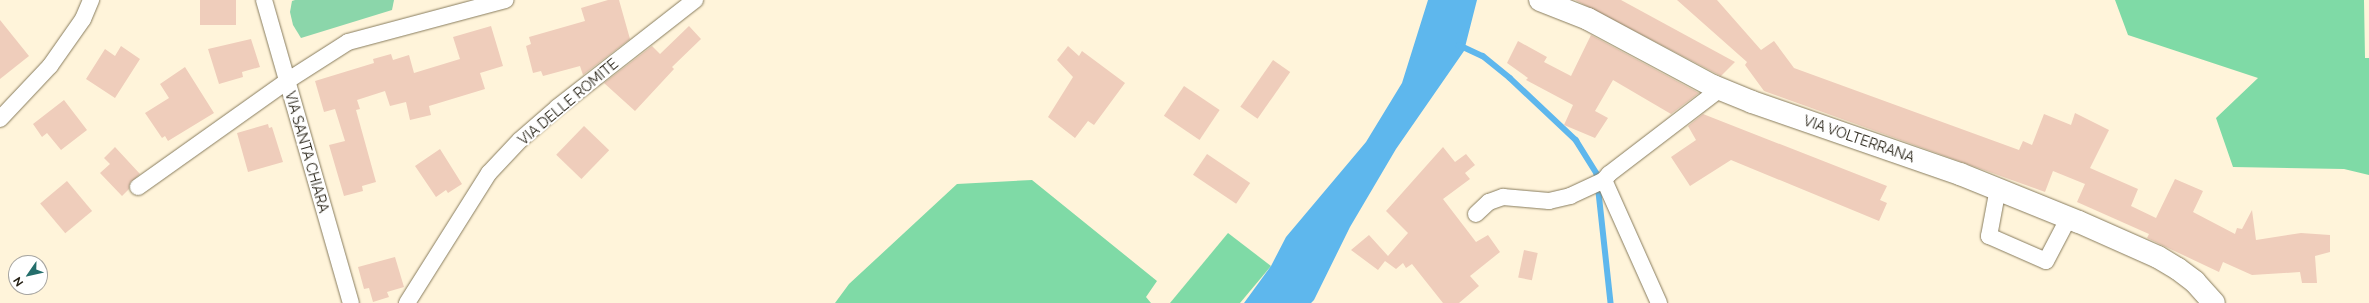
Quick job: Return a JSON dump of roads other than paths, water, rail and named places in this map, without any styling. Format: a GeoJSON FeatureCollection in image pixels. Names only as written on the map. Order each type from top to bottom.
{"type":"FeatureCollection","features":[{"type":"Feature","properties":{"kind":"main road","name":"VIA VOLTERRANA"},"geometry":{"type":"LineString","coordinates":[[1540,0],[1588,19],[1720,89],[1998,188],[2069,217],[2158,257],[2178,269],[2195,282],[2214,303]]}},
{"type":"Feature","properties":{"kind":"street"},"geometry":{"type":"LineString","coordinates":[[0,119],[50,66],[84,19],[91,0]]}},
{"type":"Feature","properties":{"kind":"street","name":"VIA SANTA CHIARA"},"geometry":{"type":"LineString","coordinates":[[264,0],[351,303]]}},
{"type":"Feature","properties":{"kind":"street"},"geometry":{"type":"LineString","coordinates":[[138,187],[287,81],[348,42],[506,0]]}},
{"type":"Feature","properties":{"kind":"street","name":"VIA DELLE ROMITE"},"geometry":{"type":"LineString","coordinates":[[407,303],[489,173],[520,140],[558,107],[695,0]]}},
{"type":"Feature","properties":{"kind":"street"},"geometry":{"type":"LineString","coordinates":[[1476,214],[1489,202],[1503,197],[1549,201],[1570,196],[1604,180],[1609,174],[1720,89]]}},
{"type":"Feature","properties":{"kind":"street"},"geometry":{"type":"LineString","coordinates":[[1604,180],[1659,303]]}},
{"type":"Feature","properties":{"kind":"street"},"geometry":{"type":"LineString","coordinates":[[1998,188],[1989,236],[2046,261],[2069,217]]}},
{"type":"Feature","properties":{"kind":"water"},"geometry":{"type":"Polygon","coordinates":[[[1428,0],[1477,0],[1464,51],[1396,149],[1350,227],[1314,300],[1311,303],[1244,303],[1271,266],[1286,237],[1366,142],[1402,83],[1428,0]]]}},
{"type":"Feature","properties":{"kind":"waterway"},"geometry":{"type":"LineString","coordinates":[[1459,45],[1483,56],[1510,78],[1576,140],[1597,174],[1611,303]]}}]}
